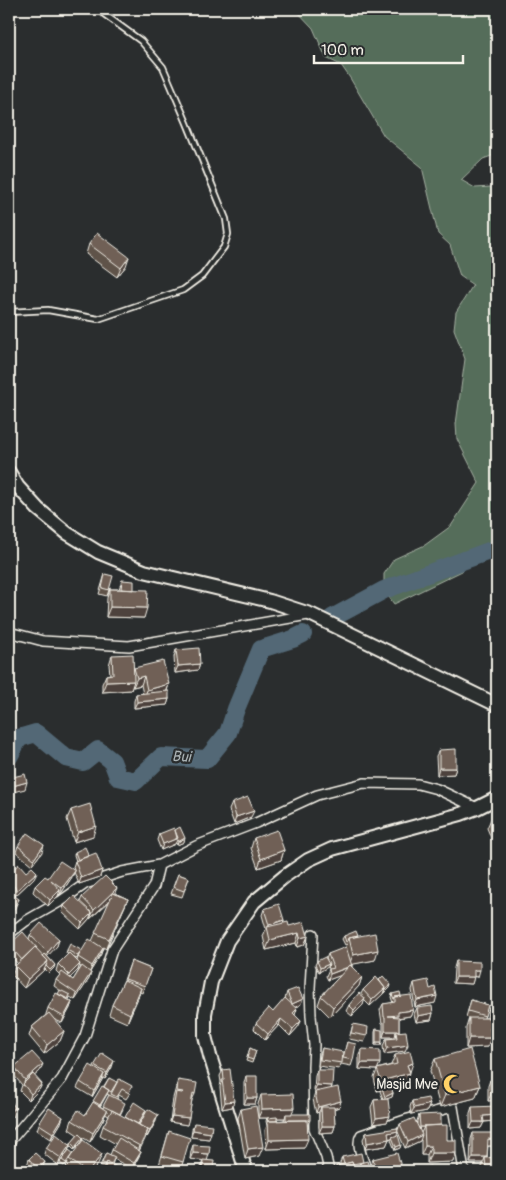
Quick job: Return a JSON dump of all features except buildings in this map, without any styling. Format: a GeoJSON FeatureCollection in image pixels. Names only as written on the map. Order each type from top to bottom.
{"type":"FeatureCollection","features":[{"type":"Feature","properties":{"kind":"main road"},"geometry":{"type":"LineString","coordinates":[[9,472],[18,488],[38,509],[67,533],[98,552],[144,571],[270,601],[310,614],[497,704]]}},
{"type":"Feature","properties":{"kind":"main road"},"geometry":{"type":"LineString","coordinates":[[244,1171],[245,1168],[205,1036],[205,1014],[211,982],[227,940],[254,902],[308,860],[332,848],[461,814],[497,798]]}},
{"type":"Feature","properties":{"kind":"street"},"geometry":{"type":"LineString","coordinates":[[9,632],[43,641],[129,646],[310,614]]}},
{"type":"Feature","properties":{"kind":"street"},"geometry":{"type":"LineString","coordinates":[[9,934],[26,921],[61,901],[85,884],[122,872],[159,864],[196,846],[256,823],[316,795],[364,783],[418,784],[438,788],[477,808]]}},
{"type":"Feature","properties":{"kind":"street"},"geometry":{"type":"LineString","coordinates":[[9,1142],[62,1079],[85,1036],[112,950],[154,886],[159,864]]}},
{"type":"Feature","properties":{"kind":"street"},"geometry":{"type":"LineString","coordinates":[[313,934],[310,988],[314,1045],[314,1128],[326,1157],[329,1171]]}},
{"type":"Feature","properties":{"kind":"street"},"geometry":{"type":"LineString","coordinates":[[367,1171],[358,1144],[358,1138],[361,1134],[454,1107],[464,1171]]}},
{"type":"Feature","properties":{"kind":"lane"},"geometry":{"type":"LineString","coordinates":[[9,312],[48,310],[98,319],[183,290],[202,276],[224,247],[228,234],[226,219],[163,68],[141,41],[97,9]]}},
{"type":"Feature","properties":{"kind":"green space"},"geometry":{"type":"Polygon","coordinates":[[[295,9],[497,9],[497,154],[483,159],[461,180],[475,188],[491,187],[497,194],[497,540],[462,571],[394,604],[384,590],[384,574],[394,559],[425,545],[451,526],[479,483],[457,439],[456,424],[465,359],[454,329],[456,312],[473,285],[460,276],[450,245],[438,234],[422,167],[384,136],[341,65],[326,58],[313,28],[295,9]]]}},
{"type":"Feature","properties":{"kind":"waterway","name":"Bui"},"geometry":{"type":"LineString","coordinates":[[332,618],[384,590],[497,548]]}},
{"type":"Feature","properties":{"kind":"waterway","name":"Bui"},"geometry":{"type":"LineString","coordinates":[[9,757],[19,738],[36,733],[66,758],[83,762],[98,750],[112,761],[118,777],[136,781],[161,757],[207,759],[228,733],[261,649],[303,634]]}},
{"type":"Feature","properties":{"kind":"place","name":"Masjid Mve"},"geometry":{"type":"Point","coordinates":[453,1084]}}]}
